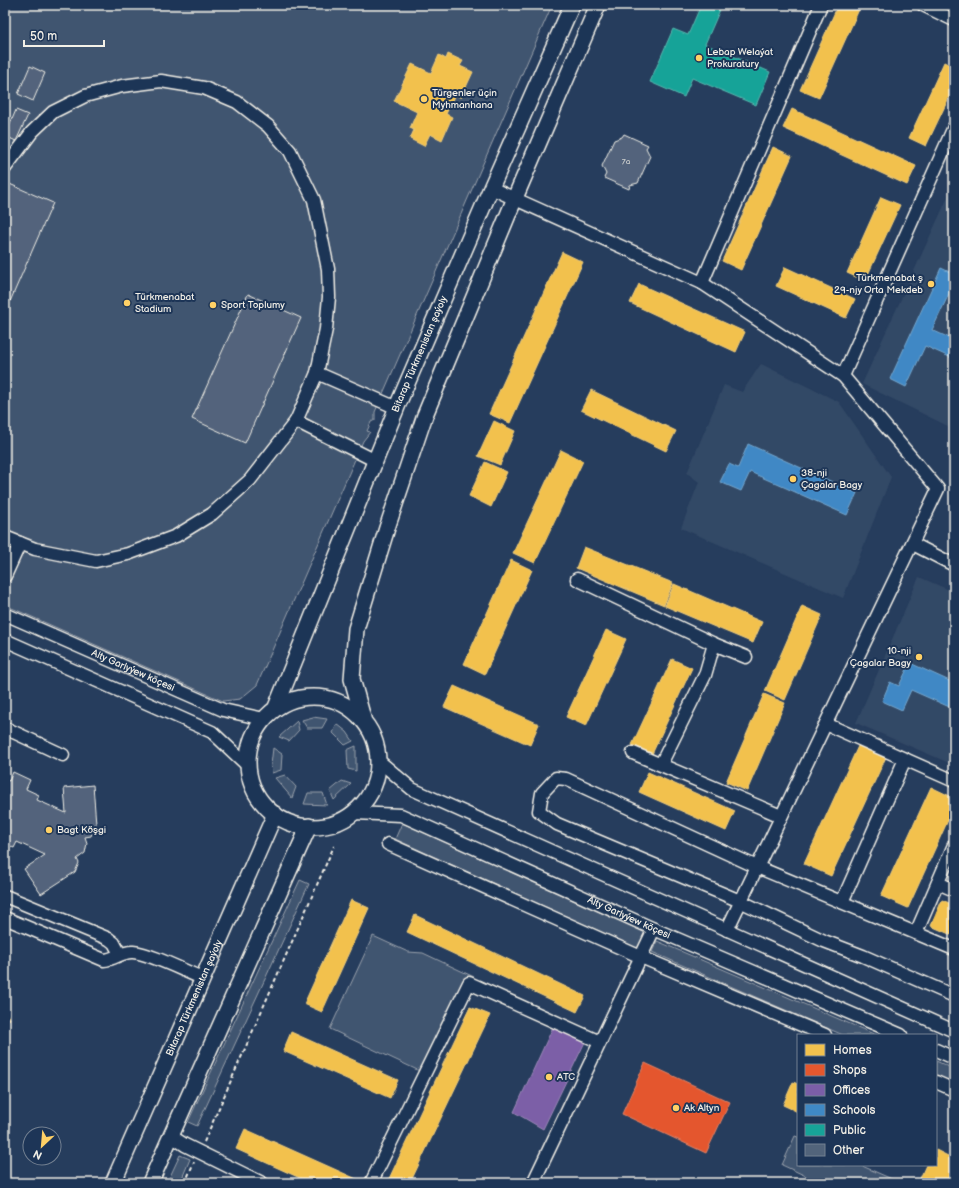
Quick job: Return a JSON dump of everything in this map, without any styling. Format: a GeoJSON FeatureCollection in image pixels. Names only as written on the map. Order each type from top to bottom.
{"type":"FeatureCollection","features":[{"type":"Feature","properties":{"kind":"main road","name":"Bitarap Türkmenistan şaýoly"},"geometry":{"type":"LineString","coordinates":[[276,707],[396,408],[572,5]]}},
{"type":"Feature","properties":{"kind":"main road"},"geometry":{"type":"LineString","coordinates":[[362,718],[348,706],[331,699],[312,696],[294,699],[276,707],[264,719],[252,738],[249,749],[248,766],[253,787],[264,805],[282,819],[303,826],[326,826],[340,821],[354,813],[367,799],[376,781],[379,761],[374,738],[362,718],[352,678],[356,629],[387,528],[425,415],[515,198],[598,5]]}},
{"type":"Feature","properties":{"kind":"main road","name":"Bitarap Türkmenistan şaýoly"},"geometry":{"type":"LineString","coordinates":[[113,1183],[275,814]]}},
{"type":"Feature","properties":{"kind":"main road"},"geometry":{"type":"LineString","coordinates":[[150,1183],[309,826]]}},
{"type":"Feature","properties":{"kind":"street"},"geometry":{"type":"LineString","coordinates":[[702,283],[821,5]]}},
{"type":"Feature","properties":{"kind":"street"},"geometry":{"type":"LineString","coordinates":[[923,5],[954,20]]}},
{"type":"Feature","properties":{"kind":"street"},"geometry":{"type":"LineString","coordinates":[[5,168],[32,132],[53,112],[85,96],[122,86],[161,81],[204,88],[237,102],[268,126],[290,151],[314,200],[328,268],[326,329],[317,373],[296,421],[250,480],[212,514],[176,536],[128,554],[96,561],[35,549],[5,537]]}},
{"type":"Feature","properties":{"kind":"street"},"geometry":{"type":"LineString","coordinates":[[843,376],[954,127]]}},
{"type":"Feature","properties":{"kind":"street"},"geometry":{"type":"LineString","coordinates":[[491,188],[702,283],[843,376],[938,489],[727,930]]}},
{"type":"Feature","properties":{"kind":"street"},"geometry":{"type":"LineString","coordinates":[[317,373],[396,408]]}},
{"type":"Feature","properties":{"kind":"street"},"geometry":{"type":"LineString","coordinates":[[296,421],[376,460]]}},
{"type":"Feature","properties":{"kind":"street"},"geometry":{"type":"LineString","coordinates":[[5,576],[20,543]]}},
{"type":"Feature","properties":{"kind":"street"},"geometry":{"type":"LineString","coordinates":[[913,544],[954,565]]}},
{"type":"Feature","properties":{"kind":"street"},"geometry":{"type":"LineString","coordinates":[[577,578],[714,644],[746,657]]}},
{"type":"Feature","properties":{"kind":"street","name":"Alty Garlyýew köçesi"},"geometry":{"type":"LineString","coordinates":[[5,614],[222,710],[264,719]]}},
{"type":"Feature","properties":{"kind":"street"},"geometry":{"type":"LineString","coordinates":[[5,640],[212,732],[248,766]]}},
{"type":"Feature","properties":{"kind":"street"},"geometry":{"type":"LineString","coordinates":[[661,764],[705,675],[714,644]]}},
{"type":"Feature","properties":{"kind":"street"},"geometry":{"type":"LineString","coordinates":[[826,724],[954,781]]}},
{"type":"Feature","properties":{"kind":"street"},"geometry":{"type":"LineString","coordinates":[[5,728],[63,755]]}},
{"type":"Feature","properties":{"kind":"street"},"geometry":{"type":"LineString","coordinates":[[633,753],[782,816]]}},
{"type":"Feature","properties":{"kind":"street"},"geometry":{"type":"LineString","coordinates":[[842,902],[905,759]]}},
{"type":"Feature","properties":{"kind":"street"},"geometry":{"type":"LineString","coordinates":[[379,761],[412,789],[424,795],[954,1031]]}},
{"type":"Feature","properties":{"kind":"street"},"geometry":{"type":"LineString","coordinates":[[954,949],[757,867],[566,779],[556,778],[542,793],[539,812],[557,824],[740,901],[824,941],[863,956],[954,996]]}},
{"type":"Feature","properties":{"kind":"street","name":"Alty Garlyýew köçesi"},"geometry":{"type":"LineString","coordinates":[[354,813],[401,815],[654,929],[899,1034]]}},
{"type":"Feature","properties":{"kind":"street"},"geometry":{"type":"LineString","coordinates":[[388,844],[641,957],[823,1034]]}},
{"type":"Feature","properties":{"kind":"street"},"geometry":{"type":"LineString","coordinates":[[916,934],[954,845]]}},
{"type":"Feature","properties":{"kind":"street"},"geometry":{"type":"LineString","coordinates":[[938,884],[954,890]]}},
{"type":"Feature","properties":{"kind":"street"},"geometry":{"type":"LineString","coordinates":[[5,896],[109,939],[114,943],[120,954]]}},
{"type":"Feature","properties":{"kind":"street"},"geometry":{"type":"LineString","coordinates":[[5,918],[104,960],[108,960],[120,954],[134,952],[164,962],[202,978]]}},
{"type":"Feature","properties":{"kind":"street"},"geometry":{"type":"LineString","coordinates":[[533,1183],[654,929]]}},
{"type":"Feature","properties":{"kind":"street"},"geometry":{"type":"LineString","coordinates":[[371,1183],[469,983],[600,1042]]}},
{"type":"Feature","properties":{"kind":"street"},"geometry":{"type":"LineString","coordinates":[[937,1050],[954,1058]]}},
{"type":"Feature","properties":{"kind":"street"},"geometry":{"type":"LineString","coordinates":[[937,1082],[954,1090]]}},
{"type":"Feature","properties":{"kind":"street"},"geometry":{"type":"LineString","coordinates":[[171,1136],[199,1152],[262,1183]]}},
{"type":"Feature","properties":{"kind":"path"},"geometry":{"type":"LineString","coordinates":[[185,1183],[334,846]]}},
{"type":"Feature","properties":{"kind":"shaded area","name":"Sport Toplumy"},"geometry":{"type":"Polygon","coordinates":[[[5,5],[552,5],[375,412],[375,420],[371,422],[367,431],[370,432],[363,441],[257,685],[240,699],[223,701],[5,605],[5,5]]]}},
{"type":"Feature","properties":{"kind":"shaded area","name":"Türkmenabat ş 29-njy Orta Mekdeb"},"geometry":{"type":"Polygon","coordinates":[[[954,184],[954,429],[862,384],[954,184]]]}},
{"type":"Feature","properties":{"kind":"shaded area","name":"38-nji Çagalar Bagy"},"geometry":{"type":"Polygon","coordinates":[[[761,364],[839,402],[891,477],[843,598],[681,528],[699,482],[687,473],[724,385],[742,392],[761,364]]]}},
{"type":"Feature","properties":{"kind":"shaded area","name":"10-nji Çagalar Bagy"},"geometry":{"type":"Polygon","coordinates":[[[919,577],[954,592],[954,765],[856,723],[919,577]]]}},
{"type":"Feature","properties":{"kind":"shaded area"},"geometry":{"type":"Polygon","coordinates":[[[313,717],[327,719],[322,728],[307,728],[302,720],[313,717]]]}},
{"type":"Feature","properties":{"kind":"shaded area"},"geometry":{"type":"Polygon","coordinates":[[[297,721],[299,730],[289,741],[279,737],[297,721]]]}},
{"type":"Feature","properties":{"kind":"shaded area"},"geometry":{"type":"Polygon","coordinates":[[[337,724],[347,732],[353,741],[345,745],[333,733],[337,724]]]}},
{"type":"Feature","properties":{"kind":"shaded area"},"geometry":{"type":"Polygon","coordinates":[[[356,746],[356,771],[348,769],[347,750],[356,746]]]}},
{"type":"Feature","properties":{"kind":"shaded area"},"geometry":{"type":"Polygon","coordinates":[[[273,748],[282,754],[281,770],[272,773],[271,765],[273,748]]]}},
{"type":"Feature","properties":{"kind":"shaded area"},"geometry":{"type":"Polygon","coordinates":[[[285,775],[296,787],[292,798],[275,778],[285,775]]]}},
{"type":"Feature","properties":{"kind":"shaded area"},"geometry":{"type":"Polygon","coordinates":[[[342,781],[351,784],[334,800],[330,791],[342,781]]]}},
{"type":"Feature","properties":{"kind":"shaded area"},"geometry":{"type":"Polygon","coordinates":[[[308,793],[323,793],[327,805],[304,804],[308,793]]]}},
{"type":"Feature","properties":{"kind":"shaded area"},"geometry":{"type":"Polygon","coordinates":[[[402,823],[646,933],[639,949],[395,839],[402,823]]]}},
{"type":"Feature","properties":{"kind":"shaded area"},"geometry":{"type":"Polygon","coordinates":[[[300,880],[309,884],[197,1126],[188,1122],[300,880]]]}},
{"type":"Feature","properties":{"kind":"shaded area"},"geometry":{"type":"Polygon","coordinates":[[[373,936],[408,952],[423,953],[474,977],[428,1075],[330,1029],[373,936]]]}},
{"type":"Feature","properties":{"kind":"shaded area"},"geometry":{"type":"Polygon","coordinates":[[[657,941],[874,1034],[841,1034],[652,952],[657,941]]]}},
{"type":"Feature","properties":{"kind":"shaded area"},"geometry":{"type":"Polygon","coordinates":[[[937,1061],[954,1069],[954,1083],[937,1075],[937,1061]]]}},
{"type":"Feature","properties":{"kind":"shaded area"},"geometry":{"type":"Polygon","coordinates":[[[795,1136],[797,1137],[797,1166],[862,1166],[894,1180],[893,1183],[803,1183],[806,1176],[782,1165],[795,1136]]]}},
{"type":"Feature","properties":{"kind":"shaded area"},"geometry":{"type":"Polygon","coordinates":[[[180,1155],[190,1159],[180,1183],[167,1183],[180,1155]]]}},
{"type":"Feature","properties":{"kind":"building: Homes"},"geometry":{"type":"Polygon","coordinates":[[[838,5],[861,5],[819,98],[800,90],[838,5]]]}},
{"type":"Feature","properties":{"kind":"building: Homes","name":"Türgenler üçin Myhmanhana"},"geometry":{"type":"Polygon","coordinates":[[[448,54],[463,61],[460,66],[473,72],[461,98],[455,94],[446,114],[452,117],[442,140],[430,134],[424,146],[410,139],[414,130],[410,128],[417,112],[394,101],[412,64],[431,73],[439,55],[446,59],[448,54]]]}},
{"type":"Feature","properties":{"kind":"building: Homes"},"geometry":{"type":"Polygon","coordinates":[[[944,62],[954,67],[954,87],[926,146],[909,138],[944,62]]]}},
{"type":"Feature","properties":{"kind":"building: Homes"},"geometry":{"type":"Polygon","coordinates":[[[792,109],[916,166],[907,185],[783,128],[792,109]]]}},
{"type":"Feature","properties":{"kind":"building: Homes"},"geometry":{"type":"Polygon","coordinates":[[[773,147],[792,156],[741,270],[722,261],[773,147]]]}},
{"type":"Feature","properties":{"kind":"building: Homes"},"geometry":{"type":"Polygon","coordinates":[[[881,197],[900,205],[865,281],[847,273],[881,197]]]}},
{"type":"Feature","properties":{"kind":"building: Homes"},"geometry":{"type":"Polygon","coordinates":[[[562,252],[583,262],[510,423],[489,414],[562,252]]]}},
{"type":"Feature","properties":{"kind":"building: Homes"},"geometry":{"type":"Polygon","coordinates":[[[785,267],[855,299],[846,318],[776,286],[785,267]]]}},
{"type":"Feature","properties":{"kind":"building: Homes"},"geometry":{"type":"Polygon","coordinates":[[[639,284],[745,332],[736,352],[630,303],[639,284]]]}},
{"type":"Feature","properties":{"kind":"building: Homes"},"geometry":{"type":"Polygon","coordinates":[[[591,390],[676,431],[666,451],[581,410],[591,390]]]}},
{"type":"Feature","properties":{"kind":"building: Homes"},"geometry":{"type":"Polygon","coordinates":[[[494,421],[515,431],[500,465],[478,456],[494,421]]]}},
{"type":"Feature","properties":{"kind":"building: Homes"},"geometry":{"type":"Polygon","coordinates":[[[561,450],[583,461],[535,563],[513,553],[561,450]]]}},
{"type":"Feature","properties":{"kind":"building: Homes"},"geometry":{"type":"Polygon","coordinates":[[[485,462],[507,472],[491,507],[469,496],[485,462]]]}},
{"type":"Feature","properties":{"kind":"building: Homes"},"geometry":{"type":"Polygon","coordinates":[[[584,547],[673,583],[664,605],[576,568],[584,547]]]}},
{"type":"Feature","properties":{"kind":"building: Homes"},"geometry":{"type":"Polygon","coordinates":[[[511,560],[532,570],[485,674],[464,664],[511,560]]]}},
{"type":"Feature","properties":{"kind":"building: Homes"},"geometry":{"type":"Polygon","coordinates":[[[674,584],[762,622],[753,643],[665,606],[674,584]]]}},
{"type":"Feature","properties":{"kind":"building: Homes"},"geometry":{"type":"Polygon","coordinates":[[[802,606],[822,615],[785,700],[765,691],[802,606]]]}},
{"type":"Feature","properties":{"kind":"building: Homes"},"geometry":{"type":"Polygon","coordinates":[[[606,630],[626,639],[586,726],[566,717],[606,630]]]}},
{"type":"Feature","properties":{"kind":"building: Homes"},"geometry":{"type":"Polygon","coordinates":[[[672,659],[692,668],[652,754],[632,745],[672,659]]]}},
{"type":"Feature","properties":{"kind":"building: Homes"},"geometry":{"type":"Polygon","coordinates":[[[454,686],[539,724],[530,745],[444,707],[454,686]]]}},
{"type":"Feature","properties":{"kind":"building: Homes"},"geometry":{"type":"Polygon","coordinates":[[[764,694],[785,703],[747,791],[726,782],[764,694]]]}},
{"type":"Feature","properties":{"kind":"building: Homes"},"geometry":{"type":"Polygon","coordinates":[[[859,744],[886,757],[831,876],[804,864],[859,744]]]}},
{"type":"Feature","properties":{"kind":"building: Homes"},"geometry":{"type":"Polygon","coordinates":[[[648,772],[735,811],[726,831],[639,792],[648,772]]]}},
{"type":"Feature","properties":{"kind":"building: Homes"},"geometry":{"type":"Polygon","coordinates":[[[931,787],[954,798],[954,807],[908,908],[881,896],[931,787]]]}},
{"type":"Feature","properties":{"kind":"building: Homes"},"geometry":{"type":"Polygon","coordinates":[[[351,900],[369,908],[322,1012],[304,1004],[351,900]]]}},
{"type":"Feature","properties":{"kind":"building: Homes"},"geometry":{"type":"Polygon","coordinates":[[[942,900],[954,905],[954,936],[931,926],[942,900]]]}},
{"type":"Feature","properties":{"kind":"building: Homes"},"geometry":{"type":"Polygon","coordinates":[[[415,915],[585,996],[577,1012],[407,932],[415,915]]]}},
{"type":"Feature","properties":{"kind":"building: Homes"},"geometry":{"type":"Polygon","coordinates":[[[470,1007],[490,1015],[410,1183],[387,1183],[470,1007]]]}},
{"type":"Feature","properties":{"kind":"building: Homes"},"geometry":{"type":"Polygon","coordinates":[[[5,1012],[10,1019],[5,1022],[5,1012]]]}},
{"type":"Feature","properties":{"kind":"building: Homes"},"geometry":{"type":"Polygon","coordinates":[[[291,1032],[398,1080],[390,1098],[283,1051],[291,1032]]]}},
{"type":"Feature","properties":{"kind":"building: Homes"},"geometry":{"type":"Polygon","coordinates":[[[793,1082],[797,1084],[797,1112],[783,1105],[793,1082]]]}},
{"type":"Feature","properties":{"kind":"building: Homes"},"geometry":{"type":"Polygon","coordinates":[[[245,1129],[361,1181],[360,1183],[311,1183],[236,1149],[245,1129]]]}},
{"type":"Feature","properties":{"kind":"building: Homes"},"geometry":{"type":"Polygon","coordinates":[[[937,1150],[954,1159],[954,1183],[918,1183],[926,1166],[937,1166],[937,1150]]]}},
{"type":"Feature","properties":{"kind":"building: Shops","name":"Ak Altyn"},"geometry":{"type":"Polygon","coordinates":[[[645,1063],[730,1102],[706,1153],[622,1114],[645,1063]]]}},
{"type":"Feature","properties":{"kind":"building: Offices","name":"АТС"},"geometry":{"type":"Polygon","coordinates":[[[553,1027],[585,1042],[543,1129],[514,1112],[553,1027]]]}},
{"type":"Feature","properties":{"kind":"building: Schools"},"geometry":{"type":"Polygon","coordinates":[[[941,268],[954,274],[954,283],[932,330],[954,340],[954,359],[925,346],[906,387],[890,379],[941,268]]]}},
{"type":"Feature","properties":{"kind":"building: Schools"},"geometry":{"type":"Polygon","coordinates":[[[748,444],[857,493],[847,515],[750,472],[741,491],[720,482],[729,464],[738,468],[748,444]]]}},
{"type":"Feature","properties":{"kind":"building: Schools"},"geometry":{"type":"Polygon","coordinates":[[[910,663],[954,683],[954,709],[911,690],[902,710],[882,701],[890,682],[899,686],[910,663]]]}},
{"type":"Feature","properties":{"kind":"building: Public","name":"Lebap Welaýat Prokuratury"},"geometry":{"type":"Polygon","coordinates":[[[701,5],[722,5],[705,44],[770,72],[756,105],[692,78],[684,97],[650,82],[673,29],[688,35],[701,5]]]}},
{"type":"Feature","properties":{"kind":"building: Other"},"geometry":{"type":"Polygon","coordinates":[[[30,66],[45,73],[33,101],[18,94],[30,66]]]}},
{"type":"Feature","properties":{"kind":"building: Other"},"geometry":{"type":"Polygon","coordinates":[[[16,110],[28,115],[16,141],[5,136],[16,110]]]}},
{"type":"Feature","properties":{"kind":"building: Other"},"geometry":{"type":"Polygon","coordinates":[[[624,134],[648,145],[646,148],[650,156],[638,183],[630,185],[629,189],[604,178],[606,174],[602,166],[614,140],[622,137],[624,134]]]}},
{"type":"Feature","properties":{"kind":"building: Other"},"geometry":{"type":"Polygon","coordinates":[[[5,182],[53,203],[5,313],[5,182]]]}},
{"type":"Feature","properties":{"kind":"building: Other"},"geometry":{"type":"Polygon","coordinates":[[[248,294],[301,318],[245,443],[192,419],[248,294]]]}},
{"type":"Feature","properties":{"kind":"building: Other","name":"Bagt Köşgi"},"geometry":{"type":"Polygon","coordinates":[[[13,772],[30,780],[26,789],[39,795],[37,800],[66,813],[64,788],[93,785],[96,824],[91,836],[85,837],[87,843],[85,853],[77,859],[79,863],[75,872],[41,894],[24,869],[45,855],[17,842],[14,848],[5,844],[5,779],[9,781],[13,772]]]}},
{"type":"Feature","properties":{"kind":"place","name":"Lebap Welaýat Prokuratury"},"geometry":{"type":"Point","coordinates":[699,58]}},
{"type":"Feature","properties":{"kind":"place","name":"Türgenler üçin Myhmanhana"},"geometry":{"type":"Point","coordinates":[424,99]}},
{"type":"Feature","properties":{"kind":"place","name":"Türkmenabat ş 29-njy Orta Mekdeb"},"geometry":{"type":"Point","coordinates":[931,284]}},
{"type":"Feature","properties":{"kind":"place","name":"Türkmenabat Stadium"},"geometry":{"type":"Point","coordinates":[127,303]}},
{"type":"Feature","properties":{"kind":"place","name":"Sport Toplumy"},"geometry":{"type":"Point","coordinates":[213,305]}},
{"type":"Feature","properties":{"kind":"place","name":"38-nji Çagalar Bagy"},"geometry":{"type":"Point","coordinates":[793,479]}},
{"type":"Feature","properties":{"kind":"place","name":"10-nji Çagalar Bagy"},"geometry":{"type":"Point","coordinates":[919,657]}},
{"type":"Feature","properties":{"kind":"place","name":"Bagt Köşgi"},"geometry":{"type":"Point","coordinates":[49,830]}},
{"type":"Feature","properties":{"kind":"place","name":"АТС"},"geometry":{"type":"Point","coordinates":[549,1077]}},
{"type":"Feature","properties":{"kind":"place","name":"Ak Altyn"},"geometry":{"type":"Point","coordinates":[676,1108]}}]}
